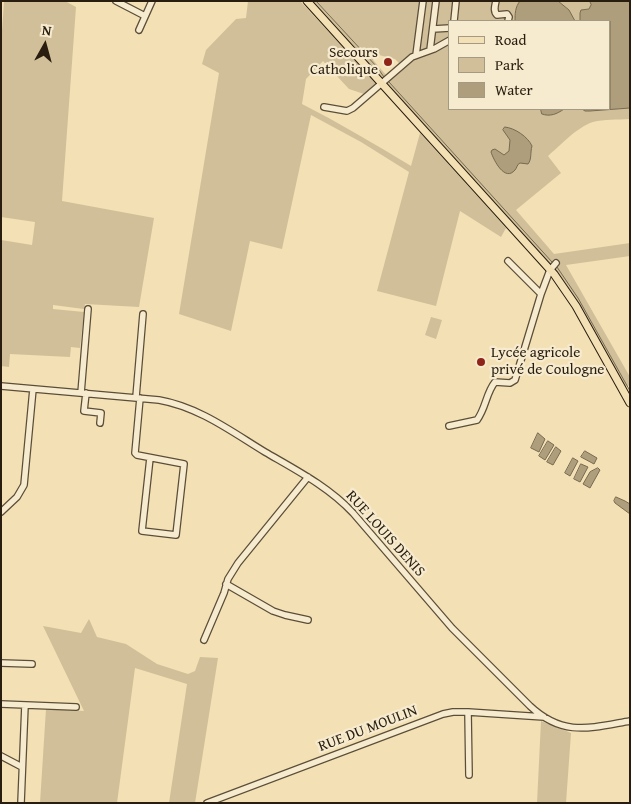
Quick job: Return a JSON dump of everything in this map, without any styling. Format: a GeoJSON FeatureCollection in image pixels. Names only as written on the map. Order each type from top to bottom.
{"type":"FeatureCollection","features":[{"type":"Feature","properties":{"kind":"main road"},"geometry":{"type":"LineString","coordinates":[[307,1],[550,270],[576,306],[630,403]]}},
{"type":"Feature","properties":{"kind":"street"},"geometry":{"type":"LineString","coordinates":[[116,1],[145,16]]}},
{"type":"Feature","properties":{"kind":"street"},"geometry":{"type":"LineString","coordinates":[[139,30],[152,1]]}},
{"type":"Feature","properties":{"kind":"street"},"geometry":{"type":"LineString","coordinates":[[416,55],[423,1]]}},
{"type":"Feature","properties":{"kind":"street"},"geometry":{"type":"LineString","coordinates":[[430,50],[436,1]]}},
{"type":"Feature","properties":{"kind":"street"},"geometry":{"type":"LineString","coordinates":[[454,20],[456,1]]}},
{"type":"Feature","properties":{"kind":"street"},"geometry":{"type":"LineString","coordinates":[[496,1],[495,13],[497,15],[507,14],[508,20]]}},
{"type":"Feature","properties":{"kind":"street"},"geometry":{"type":"LineString","coordinates":[[433,29],[448,28]]}},
{"type":"Feature","properties":{"kind":"street"},"geometry":{"type":"LineString","coordinates":[[418,45],[422,38],[430,40],[431,43]]}},
{"type":"Feature","properties":{"kind":"street"},"geometry":{"type":"LineString","coordinates":[[324,107],[347,111],[353,108],[412,57],[448,42]]}},
{"type":"Feature","properties":{"kind":"street"},"geometry":{"type":"LineString","coordinates":[[508,261],[541,294]]}},
{"type":"Feature","properties":{"kind":"street"},"geometry":{"type":"LineString","coordinates":[[449,426],[477,420],[485,407],[491,387],[495,382],[510,383],[515,380],[541,294],[550,270],[556,263]]}},
{"type":"Feature","properties":{"kind":"street"},"geometry":{"type":"LineString","coordinates":[[88,309],[84,411],[101,413],[100,423]]}},
{"type":"Feature","properties":{"kind":"street"},"geometry":{"type":"LineString","coordinates":[[143,314],[135,453],[150,458],[184,464],[176,535],[142,531],[150,458]]}},
{"type":"Feature","properties":{"kind":"street","name":"RUE LOUIS DENIS"},"geometry":{"type":"LineString","coordinates":[[1,386],[170,402],[200,413],[332,493],[347,506],[452,628],[530,706],[544,717],[559,725],[576,728],[630,721]]}},
{"type":"Feature","properties":{"kind":"street"},"geometry":{"type":"LineString","coordinates":[[1,512],[19,494],[24,485],[33,389]]}},
{"type":"Feature","properties":{"kind":"street"},"geometry":{"type":"LineString","coordinates":[[204,640],[229,577],[238,563],[308,478]]}},
{"type":"Feature","properties":{"kind":"street"},"geometry":{"type":"LineString","coordinates":[[226,584],[273,611],[308,620]]}},
{"type":"Feature","properties":{"kind":"street"},"geometry":{"type":"LineString","coordinates":[[1,663],[32,664]]}},
{"type":"Feature","properties":{"kind":"street"},"geometry":{"type":"LineString","coordinates":[[1,704],[76,707]]}},
{"type":"Feature","properties":{"kind":"street"},"geometry":{"type":"LineString","coordinates":[[20,803],[25,705]]}},
{"type":"Feature","properties":{"kind":"street"},"geometry":{"type":"LineString","coordinates":[[468,712],[468,775]]}},
{"type":"Feature","properties":{"kind":"street","name":"RUE DU MOULIN"},"geometry":{"type":"LineString","coordinates":[[207,803],[433,717],[450,713],[468,712],[544,717]]}},
{"type":"Feature","properties":{"kind":"street"},"geometry":{"type":"LineString","coordinates":[[1,756],[22,767]]}},
{"type":"Feature","properties":{"kind":"green space"},"geometry":{"type":"Polygon","coordinates":[[[4,1],[65,1],[76,7],[62,201],[154,218],[139,307],[85,304],[84,309],[53,305],[53,309],[84,312],[80,348],[71,347],[70,357],[10,354],[9,367],[1,366],[1,240],[32,245],[35,222],[1,217],[1,46],[4,1]]]}},
{"type":"Feature","properties":{"kind":"green space"},"geometry":{"type":"Polygon","coordinates":[[[248,1],[300,1],[376,83],[364,94],[349,89],[323,61],[306,79],[302,104],[411,166],[420,133],[506,228],[501,237],[460,211],[436,306],[377,291],[409,172],[361,142],[311,115],[282,249],[250,241],[231,331],[179,314],[219,73],[202,64],[206,50],[236,19],[246,18],[248,1]]]}},
{"type":"Feature","properties":{"kind":"green space"},"geometry":{"type":"Polygon","coordinates":[[[312,1],[520,1],[516,8],[515,20],[448,20],[448,110],[590,111],[630,108],[630,119],[606,120],[587,124],[548,156],[561,173],[516,210],[554,254],[630,243],[630,256],[566,265],[630,377],[630,385],[625,387],[579,303],[548,261],[312,1]],[[375,54],[373,60],[387,76],[400,64],[395,59],[375,54]]]}},
{"type":"Feature","properties":{"kind":"green space"},"geometry":{"type":"Polygon","coordinates":[[[558,1],[590,1],[589,9],[584,9],[580,13],[580,20],[574,20],[569,10],[558,1]]]}},
{"type":"Feature","properties":{"kind":"green space"},"geometry":{"type":"Polygon","coordinates":[[[431,317],[442,320],[436,339],[425,335],[431,317]]]}},
{"type":"Feature","properties":{"kind":"green space"},"geometry":{"type":"Polygon","coordinates":[[[89,619],[97,637],[126,644],[157,664],[188,674],[195,671],[200,657],[218,658],[195,803],[169,803],[187,684],[135,668],[117,803],[40,803],[46,709],[84,711],[43,626],[81,633],[89,619]]]}},
{"type":"Feature","properties":{"kind":"green space"},"geometry":{"type":"Polygon","coordinates":[[[541,721],[571,733],[566,803],[537,803],[541,721]]]}},
{"type":"Feature","properties":{"kind":"water"},"geometry":{"type":"Polygon","coordinates":[[[520,1],[558,1],[569,10],[574,20],[515,20],[520,1]]]}},
{"type":"Feature","properties":{"kind":"water"},"geometry":{"type":"Polygon","coordinates":[[[590,1],[630,1],[630,108],[611,109],[611,20],[580,20],[581,10],[589,9],[590,1]]]}},
{"type":"Feature","properties":{"kind":"water"},"geometry":{"type":"Polygon","coordinates":[[[541,110],[562,110],[551,115],[542,114],[541,110]]]}},
{"type":"Feature","properties":{"kind":"water"},"geometry":{"type":"Polygon","coordinates":[[[505,127],[521,134],[528,139],[532,146],[528,164],[520,163],[515,170],[507,174],[500,169],[491,152],[495,149],[504,155],[509,151],[510,140],[503,130],[505,127]]]}},
{"type":"Feature","properties":{"kind":"water"},"geometry":{"type":"Polygon","coordinates":[[[538,433],[545,439],[539,452],[531,448],[538,433]]]}},
{"type":"Feature","properties":{"kind":"water"},"geometry":{"type":"Polygon","coordinates":[[[548,441],[554,445],[545,460],[539,456],[548,441]]]}},
{"type":"Feature","properties":{"kind":"water"},"geometry":{"type":"Polygon","coordinates":[[[556,447],[561,451],[553,465],[547,462],[556,447]]]}},
{"type":"Feature","properties":{"kind":"water"},"geometry":{"type":"Polygon","coordinates":[[[585,451],[597,458],[594,464],[581,457],[585,451]]]}},
{"type":"Feature","properties":{"kind":"water"},"geometry":{"type":"Polygon","coordinates":[[[573,458],[578,461],[570,476],[565,473],[573,458]]]}},
{"type":"Feature","properties":{"kind":"water"},"geometry":{"type":"Polygon","coordinates":[[[581,464],[588,467],[580,482],[574,479],[581,464]]]}},
{"type":"Feature","properties":{"kind":"water"},"geometry":{"type":"Polygon","coordinates":[[[598,468],[600,470],[590,488],[583,484],[590,472],[598,468]]]}},
{"type":"Feature","properties":{"kind":"water"},"geometry":{"type":"Polygon","coordinates":[[[616,497],[630,504],[630,514],[615,503],[616,497]]]}},
{"type":"Feature","properties":{"kind":"waterway"},"geometry":{"type":"LineString","coordinates":[[316,1],[384,77]]}},
{"type":"Feature","properties":{"kind":"waterway"},"geometry":{"type":"LineString","coordinates":[[389,82],[552,262]]}},
{"type":"Feature","properties":{"kind":"waterway"},"geometry":{"type":"LineString","coordinates":[[557,267],[578,298],[630,391]]}},
{"type":"Feature","properties":{"kind":"place","name":"Secours Catholique"},"geometry":{"type":"Point","coordinates":[388,62]}},
{"type":"Feature","properties":{"kind":"place","name":"Lycée agricole privé de Coulogne"},"geometry":{"type":"Point","coordinates":[481,362]}}]}
